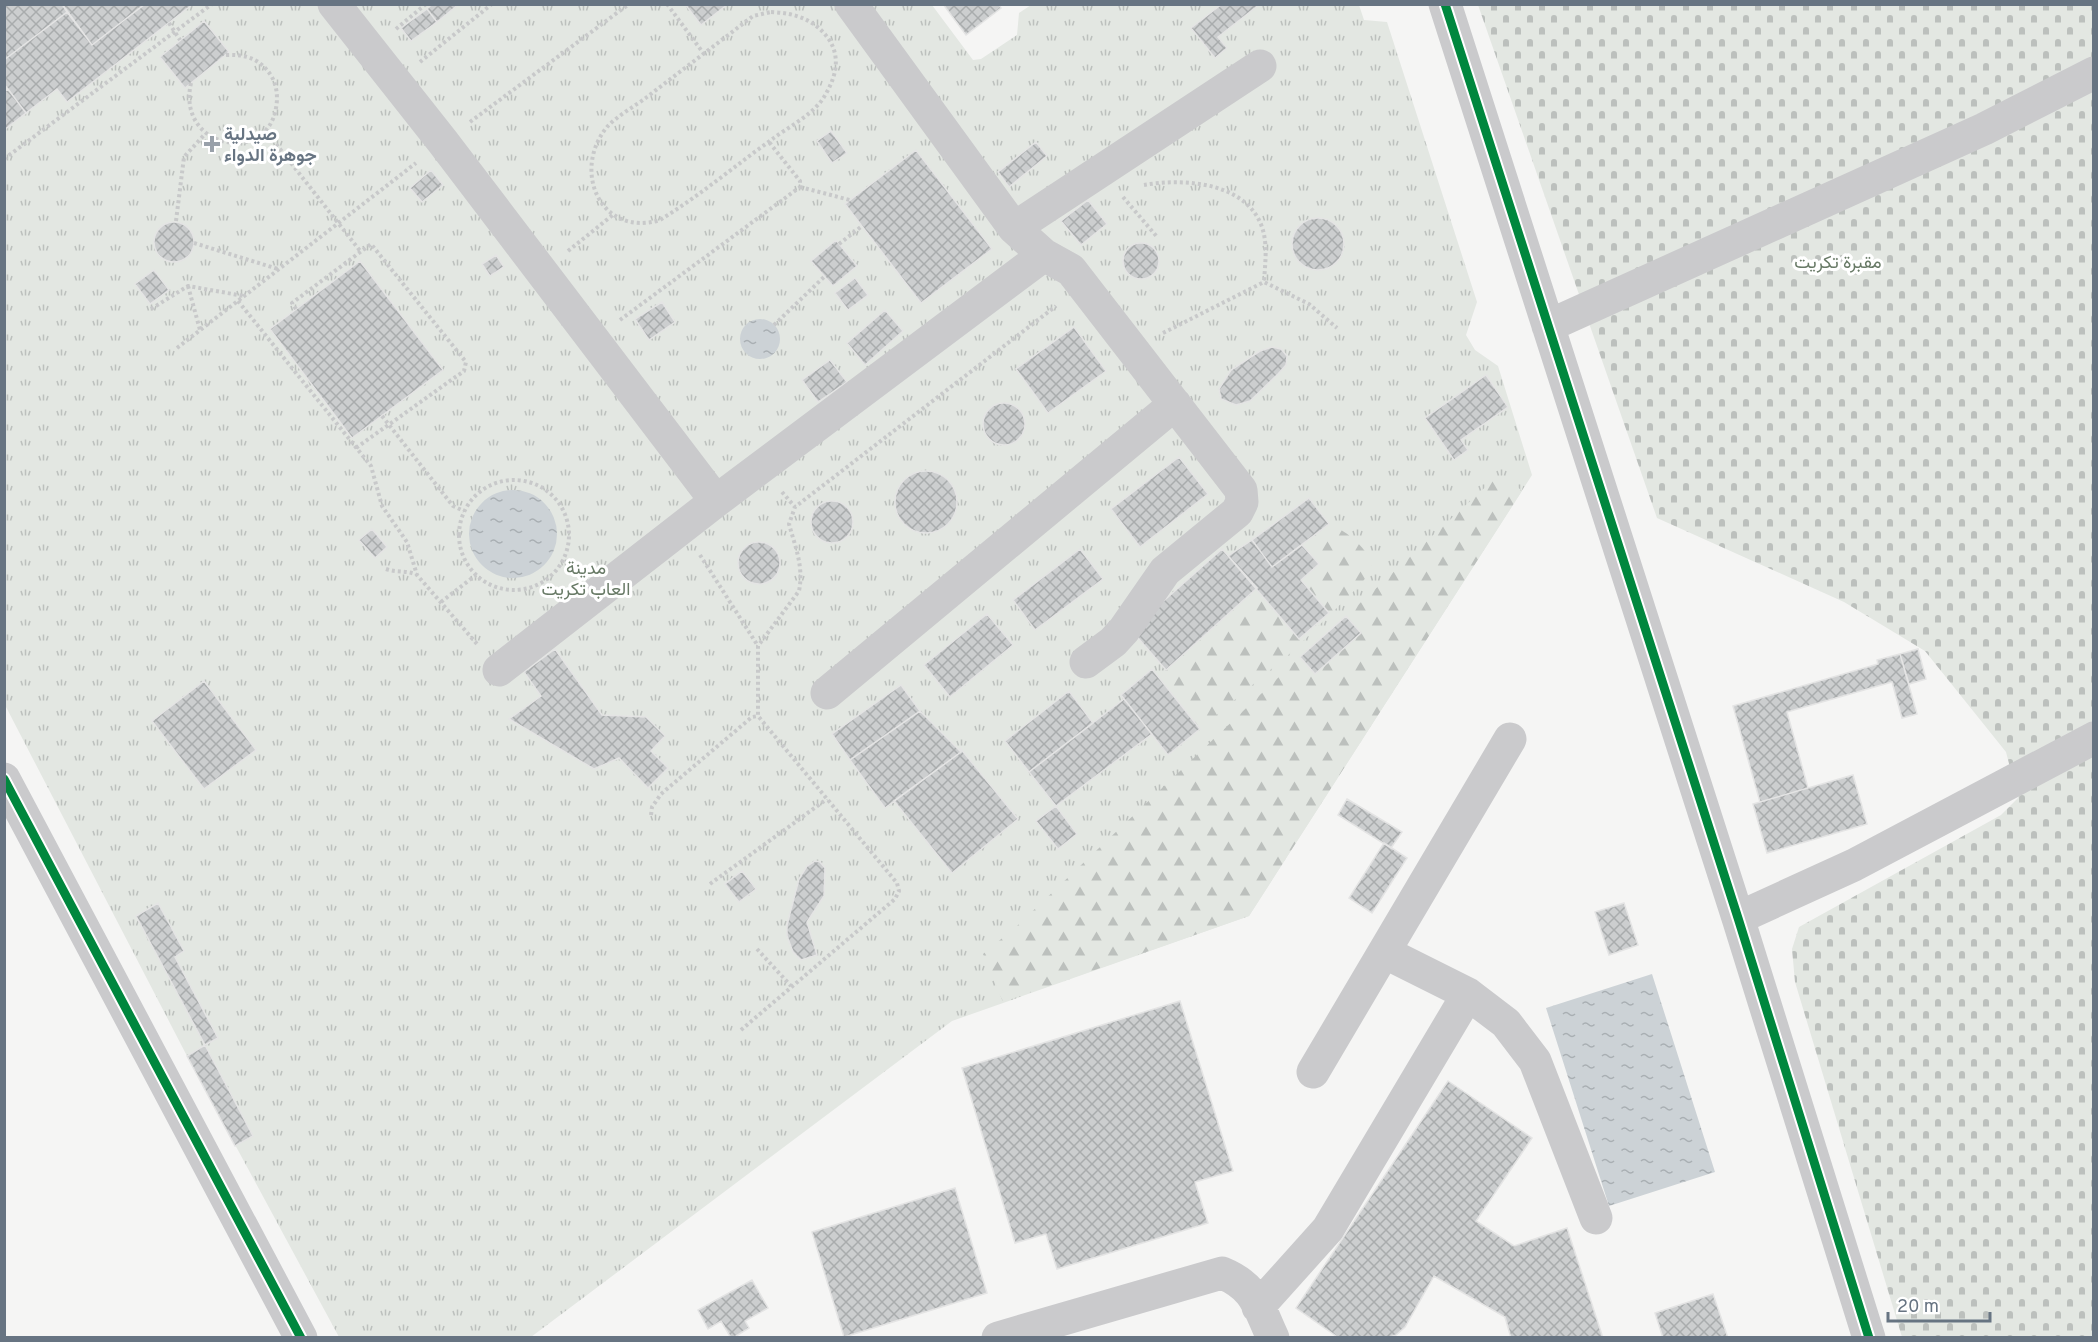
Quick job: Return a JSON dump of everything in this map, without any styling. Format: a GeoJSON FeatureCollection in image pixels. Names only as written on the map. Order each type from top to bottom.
{"type":"FeatureCollection","features":[{"type":"Feature","properties":{"kind":"street"},"geometry":{"type":"LineString","coordinates":[[334,4],[443,142],[716,501]]}},
{"type":"Feature","properties":{"kind":"street"},"geometry":{"type":"LineString","coordinates":[[851,4],[1014,228],[1044,255],[1071,270],[1241,490],[1241,506],[1165,571],[1124,630],[1113,642],[1086,662]]}},
{"type":"Feature","properties":{"kind":"street"},"geometry":{"type":"LineString","coordinates":[[1445,4],[1738,918],[1869,1338]]}},
{"type":"Feature","properties":{"kind":"street"},"geometry":{"type":"LineString","coordinates":[[1014,228],[1260,66]]}},
{"type":"Feature","properties":{"kind":"street"},"geometry":{"type":"LineString","coordinates":[[1548,326],[1984,129],[2094,73]]}},
{"type":"Feature","properties":{"kind":"street"},"geometry":{"type":"LineString","coordinates":[[499,670],[716,501],[1044,255]]}},
{"type":"Feature","properties":{"kind":"street"},"geometry":{"type":"LineString","coordinates":[[827,693],[1175,404]]}},
{"type":"Feature","properties":{"kind":"street"},"geometry":{"type":"LineString","coordinates":[[1738,918],[1854,865],[2094,738]]}},
{"type":"Feature","properties":{"kind":"street"},"geometry":{"type":"LineString","coordinates":[[1312,1072],[1510,739]]}},
{"type":"Feature","properties":{"kind":"street"},"geometry":{"type":"LineString","coordinates":[[4,779],[16,829],[301,1338]]}},
{"type":"Feature","properties":{"kind":"street"},"geometry":{"type":"LineString","coordinates":[[1384,952],[1468,994],[1506,1023],[1535,1061],[1596,1218]]}},
{"type":"Feature","properties":{"kind":"street"},"geometry":{"type":"LineString","coordinates":[[1258,1307],[1328,1229],[1468,994]]}},
{"type":"Feature","properties":{"kind":"street"},"geometry":{"type":"LineString","coordinates":[[998,1338],[1222,1273],[1238,1279],[1250,1289],[1273,1338]]}},
{"type":"Feature","properties":{"kind":"path"},"geometry":{"type":"LineString","coordinates":[[4,159],[212,4]]}},
{"type":"Feature","properties":{"kind":"path"},"geometry":{"type":"LineString","coordinates":[[395,82],[492,4]]}},
{"type":"Feature","properties":{"kind":"path"},"geometry":{"type":"LineString","coordinates":[[177,348],[443,142],[629,4]]}},
{"type":"Feature","properties":{"kind":"path"},"geometry":{"type":"LineString","coordinates":[[667,4],[704,54]]}},
{"type":"Feature","properties":{"kind":"path"},"geometry":{"type":"LineString","coordinates":[[771,12],[794,14],[807,19],[828,39],[834,48],[837,68],[824,97],[816,107],[769,142],[660,220],[632,223],[614,214],[595,195],[591,177],[593,158],[607,127],[753,16],[771,12]]}},
{"type":"Feature","properties":{"kind":"path"},"geometry":{"type":"LineString","coordinates":[[169,23],[180,40]]}},
{"type":"Feature","properties":{"kind":"path"},"geometry":{"type":"LineString","coordinates":[[191,83],[189,110],[195,123],[205,134],[217,141],[231,144],[245,142],[265,130],[275,114],[278,99],[276,84],[268,70],[257,60],[242,54],[226,55]]}},
{"type":"Feature","properties":{"kind":"path"},"geometry":{"type":"LineString","coordinates":[[265,130],[361,252]]}},
{"type":"Feature","properties":{"kind":"path"},"geometry":{"type":"LineString","coordinates":[[176,221],[184,157],[205,134]]}},
{"type":"Feature","properties":{"kind":"path"},"geometry":{"type":"LineString","coordinates":[[769,142],[800,181],[800,187]]}},
{"type":"Feature","properties":{"kind":"path"},"geometry":{"type":"LineString","coordinates":[[1134,187],[1154,183],[1195,184],[1218,186],[1231,193],[1248,206],[1262,226],[1266,248],[1264,282]]}},
{"type":"Feature","properties":{"kind":"path"},"geometry":{"type":"LineString","coordinates":[[800,187],[850,200]]}},
{"type":"Feature","properties":{"kind":"path"},"geometry":{"type":"LineString","coordinates":[[593,340],[800,187]]}},
{"type":"Feature","properties":{"kind":"path"},"geometry":{"type":"LineString","coordinates":[[1126,189],[1118,192],[1158,238]]}},
{"type":"Feature","properties":{"kind":"path"},"geometry":{"type":"LineString","coordinates":[[542,272],[614,214]]}},
{"type":"Feature","properties":{"kind":"path"},"geometry":{"type":"LineString","coordinates":[[839,244],[862,226]]}},
{"type":"Feature","properties":{"kind":"path"},"geometry":{"type":"LineString","coordinates":[[194,243],[279,269]]}},
{"type":"Feature","properties":{"kind":"path"},"geometry":{"type":"LineString","coordinates":[[296,309],[292,303],[371,244],[466,362],[464,371],[357,448]]}},
{"type":"Feature","properties":{"kind":"path"},"geometry":{"type":"LineString","coordinates":[[774,325],[825,276]]}},
{"type":"Feature","properties":{"kind":"path"},"geometry":{"type":"LineString","coordinates":[[1264,282],[1309,304],[1337,328]]}},
{"type":"Feature","properties":{"kind":"path"},"geometry":{"type":"LineString","coordinates":[[1133,349],[1264,282]]}},
{"type":"Feature","properties":{"kind":"path"},"geometry":{"type":"LineString","coordinates":[[758,646],[799,591],[802,572],[789,524],[795,507],[1083,285]]}},
{"type":"Feature","properties":{"kind":"path"},"geometry":{"type":"LineString","coordinates":[[151,309],[188,286],[244,296]]}},
{"type":"Feature","properties":{"kind":"path"},"geometry":{"type":"LineString","coordinates":[[188,286],[200,330]]}},
{"type":"Feature","properties":{"kind":"path"},"geometry":{"type":"LineString","coordinates":[[238,301],[357,448],[374,474],[384,511],[407,542],[417,575]]}},
{"type":"Feature","properties":{"kind":"path"},"geometry":{"type":"LineString","coordinates":[[382,416],[453,506],[464,511]]}},
{"type":"Feature","properties":{"kind":"path"},"geometry":{"type":"LineString","coordinates":[[521,479],[536,483],[549,491],[563,508],[569,530],[569,543],[560,567],[541,584],[522,589],[503,589],[491,585],[476,575],[464,558],[458,531],[464,511],[479,492],[491,484],[521,479]]}},
{"type":"Feature","properties":{"kind":"path"},"geometry":{"type":"LineString","coordinates":[[682,527],[758,646],[760,678],[758,716],[897,882],[899,891],[895,899],[741,1030]]}},
{"type":"Feature","properties":{"kind":"path"},"geometry":{"type":"LineString","coordinates":[[386,569],[396,572],[407,570],[417,575],[499,670]]}},
{"type":"Feature","properties":{"kind":"path"},"geometry":{"type":"LineString","coordinates":[[441,602],[476,575]]}},
{"type":"Feature","properties":{"kind":"path"},"geometry":{"type":"LineString","coordinates":[[651,815],[652,807],[661,794],[752,717],[758,716]]}},
{"type":"Feature","properties":{"kind":"path"},"geometry":{"type":"LineString","coordinates":[[710,884],[827,799]]}},
{"type":"Feature","properties":{"kind":"path"},"geometry":{"type":"LineString","coordinates":[[757,950],[791,986]]}},
{"type":"Feature","properties":{"kind":"green space","name":"مدينة العاب تكريت"},"geometry":{"type":"Polygon","coordinates":[[[5,5],[932,5],[973,60],[981,59],[1017,35],[1019,13],[1031,5],[1359,5],[1364,20],[1387,22],[1477,302],[1466,335],[1475,350],[1498,366],[1532,475],[1249,916],[952,1021],[531,1337],[339,1337],[187,1056],[5,705],[5,5]]]}},
{"type":"Feature","properties":{"kind":"green space","name":"مقبرة تكريت"},"geometry":{"type":"Polygon","coordinates":[[[1478,5],[2093,5],[2093,1337],[1902,1337],[1795,982],[1792,949],[1799,927],[2001,815],[2018,798],[2006,752],[1925,651],[1844,602],[1657,518],[1478,5]]]}},
{"type":"Feature","properties":{"kind":"green space"},"geometry":{"type":"Polygon","coordinates":[[[1504,475],[1522,491],[1249,916],[1003,1002],[983,954],[1018,925],[1300,657],[1315,674],[1361,633],[1346,616],[1493,480],[1504,475]]]}},
{"type":"Feature","properties":{"kind":"green space"},"geometry":{"type":"Polygon","coordinates":[[[1329,524],[1343,531],[1362,548],[1372,569],[1361,584],[1293,651],[1200,729],[1158,677],[1257,588],[1299,638],[1329,613],[1301,580],[1319,564],[1302,545],[1329,524]]]}},
{"type":"Feature","properties":{"kind":"water"},"geometry":{"type":"Polygon","coordinates":[[[760,319],[774,325],[780,339],[774,353],[760,359],[746,353],[740,339],[746,325],[760,319]]]}},
{"type":"Feature","properties":{"kind":"water"},"geometry":{"type":"Polygon","coordinates":[[[513,490],[538,497],[550,509],[557,534],[550,559],[538,571],[513,578],[488,571],[476,559],[469,534],[476,509],[488,497],[513,490]]]}},
{"type":"Feature","properties":{"kind":"water"},"geometry":{"type":"Polygon","coordinates":[[[1652,974],[1715,1172],[1609,1206],[1546,1008],[1652,974]]]}},
{"type":"Feature","properties":{"kind":"building"},"geometry":{"type":"Polygon","coordinates":[[[4,4],[62,4],[67,12],[4,60],[4,4]]]}},
{"type":"Feature","properties":{"kind":"building"},"geometry":{"type":"Polygon","coordinates":[[[62,4],[145,4],[92,45],[62,4]]]}},
{"type":"Feature","properties":{"kind":"building"},"geometry":{"type":"Polygon","coordinates":[[[145,4],[193,4],[67,102],[57,89],[26,113],[4,84],[4,60],[67,12],[92,45],[145,4]]]}},
{"type":"Feature","properties":{"kind":"building"},"geometry":{"type":"Polygon","coordinates":[[[432,4],[459,4],[437,22],[427,9],[432,4]]]}},
{"type":"Feature","properties":{"kind":"building"},"geometry":{"type":"Polygon","coordinates":[[[685,4],[728,4],[701,25],[685,4]]]}},
{"type":"Feature","properties":{"kind":"building"},"geometry":{"type":"Polygon","coordinates":[[[943,4],[999,4],[1001,8],[966,35],[943,4]]]}},
{"type":"Feature","properties":{"kind":"building"},"geometry":{"type":"Polygon","coordinates":[[[1222,4],[1260,4],[1218,37],[1227,48],[1215,58],[1191,28],[1222,4]]]}},
{"type":"Feature","properties":{"kind":"building"},"geometry":{"type":"Polygon","coordinates":[[[427,9],[437,22],[411,41],[401,28],[427,9]]]}},
{"type":"Feature","properties":{"kind":"building"},"geometry":{"type":"Polygon","coordinates":[[[204,21],[229,52],[185,88],[160,57],[204,21]]]}},
{"type":"Feature","properties":{"kind":"building"},"geometry":{"type":"Polygon","coordinates":[[[8,89],[26,113],[4,130],[4,92],[8,89]]]}},
{"type":"Feature","properties":{"kind":"building"},"geometry":{"type":"Polygon","coordinates":[[[831,131],[847,153],[832,163],[817,141],[831,131]]]}},
{"type":"Feature","properties":{"kind":"building"},"geometry":{"type":"Polygon","coordinates":[[[1036,142],[1047,156],[1009,187],[998,172],[1036,142]]]}},
{"type":"Feature","properties":{"kind":"building"},"geometry":{"type":"Polygon","coordinates":[[[916,150],[992,249],[921,303],[845,204],[916,150]]]}},
{"type":"Feature","properties":{"kind":"building"},"geometry":{"type":"Polygon","coordinates":[[[431,170],[443,185],[422,202],[410,188],[431,170]]]}},
{"type":"Feature","properties":{"kind":"building"},"geometry":{"type":"Polygon","coordinates":[[[1088,200],[1107,224],[1081,245],[1061,221],[1088,200]]]}},
{"type":"Feature","properties":{"kind":"building"},"geometry":{"type":"Polygon","coordinates":[[[1313,218],[1323,218],[1337,225],[1344,244],[1337,263],[1323,270],[1313,270],[1303,266],[1296,259],[1292,249],[1292,239],[1296,229],[1303,222],[1313,218]]]}},
{"type":"Feature","properties":{"kind":"building"},"geometry":{"type":"Polygon","coordinates":[[[174,222],[188,228],[194,242],[188,256],[174,262],[160,256],[154,242],[160,228],[174,222]]]}},
{"type":"Feature","properties":{"kind":"building"},"geometry":{"type":"Polygon","coordinates":[[[836,240],[857,266],[833,286],[811,261],[836,240]]]}},
{"type":"Feature","properties":{"kind":"building"},"geometry":{"type":"Polygon","coordinates":[[[1141,243],[1154,248],[1159,261],[1154,274],[1141,279],[1128,274],[1123,261],[1128,248],[1141,243]]]}},
{"type":"Feature","properties":{"kind":"building"},"geometry":{"type":"Polygon","coordinates":[[[496,255],[504,267],[490,276],[482,264],[496,255]]]}},
{"type":"Feature","properties":{"kind":"building"},"geometry":{"type":"Polygon","coordinates":[[[360,261],[443,370],[352,438],[270,329],[360,261]]]}},
{"type":"Feature","properties":{"kind":"building"},"geometry":{"type":"Polygon","coordinates":[[[154,270],[169,290],[150,304],[135,284],[154,270]]]}},
{"type":"Feature","properties":{"kind":"building"},"geometry":{"type":"Polygon","coordinates":[[[855,278],[868,295],[848,310],[835,293],[855,278]]]}},
{"type":"Feature","properties":{"kind":"building"},"geometry":{"type":"Polygon","coordinates":[[[662,302],[675,322],[649,340],[635,319],[662,302]]]}},
{"type":"Feature","properties":{"kind":"building"},"geometry":{"type":"Polygon","coordinates":[[[885,310],[903,331],[865,365],[847,343],[885,310]]]}},
{"type":"Feature","properties":{"kind":"building"},"geometry":{"type":"Polygon","coordinates":[[[1074,327],[1106,371],[1048,413],[1016,369],[1074,327]]]}},
{"type":"Feature","properties":{"kind":"building"},"geometry":{"type":"Polygon","coordinates":[[[1272,347],[1281,349],[1287,356],[1286,365],[1278,374],[1250,401],[1236,405],[1221,399],[1219,389],[1231,370],[1260,351],[1272,347]]]}},
{"type":"Feature","properties":{"kind":"building"},"geometry":{"type":"Polygon","coordinates":[[[830,360],[847,382],[818,402],[802,380],[830,360]]]}},
{"type":"Feature","properties":{"kind":"building"},"geometry":{"type":"Polygon","coordinates":[[[1486,375],[1508,407],[1461,440],[1468,450],[1454,460],[1425,418],[1486,375]]]}},
{"type":"Feature","properties":{"kind":"building"},"geometry":{"type":"Polygon","coordinates":[[[1004,403],[1019,409],[1025,424],[1019,439],[1004,445],[989,439],[983,424],[989,409],[1004,403]]]}},
{"type":"Feature","properties":{"kind":"building"},"geometry":{"type":"Polygon","coordinates":[[[1179,457],[1208,494],[1140,547],[1111,509],[1179,457]]]}},
{"type":"Feature","properties":{"kind":"building"},"geometry":{"type":"Polygon","coordinates":[[[920,471],[932,471],[948,480],[955,490],[957,502],[955,514],[948,524],[932,533],[920,533],[909,528],[900,519],[895,508],[895,496],[900,485],[909,476],[920,471]]]}},
{"type":"Feature","properties":{"kind":"building"},"geometry":{"type":"Polygon","coordinates":[[[1309,498],[1329,524],[1272,567],[1252,540],[1309,498]]]}},
{"type":"Feature","properties":{"kind":"building"},"geometry":{"type":"Polygon","coordinates":[[[832,501],[847,507],[853,522],[847,537],[832,543],[817,537],[811,522],[817,507],[832,501]]]}},
{"type":"Feature","properties":{"kind":"building"},"geometry":{"type":"Polygon","coordinates":[[[372,529],[387,547],[375,558],[359,540],[372,529]]]}},
{"type":"Feature","properties":{"kind":"building"},"geometry":{"type":"Polygon","coordinates":[[[1252,540],[1272,567],[1302,545],[1319,564],[1301,580],[1329,613],[1299,639],[1228,556],[1252,540]]]}},
{"type":"Feature","properties":{"kind":"building"},"geometry":{"type":"Polygon","coordinates":[[[759,542],[774,548],[780,563],[774,578],[759,584],[744,578],[738,563],[744,548],[759,542]]]}},
{"type":"Feature","properties":{"kind":"building"},"geometry":{"type":"Polygon","coordinates":[[[1080,549],[1103,579],[1035,630],[1013,600],[1080,549]]]}},
{"type":"Feature","properties":{"kind":"building"},"geometry":{"type":"Polygon","coordinates":[[[1222,549],[1257,588],[1166,670],[1131,630],[1222,549]]]}},
{"type":"Feature","properties":{"kind":"building"},"geometry":{"type":"Polygon","coordinates":[[[987,614],[1013,645],[950,697],[924,665],[987,614]]]}},
{"type":"Feature","properties":{"kind":"building"},"geometry":{"type":"Polygon","coordinates":[[[1346,616],[1361,633],[1315,674],[1300,657],[1346,616]]]}},
{"type":"Feature","properties":{"kind":"building"},"geometry":{"type":"Polygon","coordinates":[[[555,649],[602,715],[646,717],[665,736],[651,751],[668,768],[648,788],[619,758],[594,769],[509,719],[541,696],[524,672],[555,649]]]}},
{"type":"Feature","properties":{"kind":"building"},"geometry":{"type":"Polygon","coordinates":[[[1918,649],[1926,679],[1909,684],[1900,654],[1918,649]]]}},
{"type":"Feature","properties":{"kind":"building"},"geometry":{"type":"Polygon","coordinates":[[[1900,654],[1917,714],[1902,718],[1892,682],[1787,712],[1808,788],[1760,802],[1733,706],[1878,664],[1877,660],[1900,654]]]}},
{"type":"Feature","properties":{"kind":"building"},"geometry":{"type":"Polygon","coordinates":[[[1152,669],[1200,729],[1168,755],[1121,695],[1152,669]]]}},
{"type":"Feature","properties":{"kind":"building"},"geometry":{"type":"Polygon","coordinates":[[[204,681],[256,750],[204,789],[152,721],[204,681]]]}},
{"type":"Feature","properties":{"kind":"building"},"geometry":{"type":"Polygon","coordinates":[[[901,685],[920,711],[850,760],[832,734],[901,685]]]}},
{"type":"Feature","properties":{"kind":"building"},"geometry":{"type":"Polygon","coordinates":[[[1069,691],[1093,723],[1029,772],[1005,741],[1069,691]]]}},
{"type":"Feature","properties":{"kind":"building"},"geometry":{"type":"Polygon","coordinates":[[[1124,699],[1152,734],[1056,806],[1029,772],[1124,699]]]}},
{"type":"Feature","properties":{"kind":"building"},"geometry":{"type":"Polygon","coordinates":[[[920,711],[961,752],[885,808],[850,760],[920,711]]]}},
{"type":"Feature","properties":{"kind":"building"},"geometry":{"type":"Polygon","coordinates":[[[960,748],[1018,819],[952,873],[894,801],[961,752],[960,748]]]}},
{"type":"Feature","properties":{"kind":"building"},"geometry":{"type":"Polygon","coordinates":[[[1853,775],[1867,824],[1767,853],[1753,804],[1853,775]]]}},
{"type":"Feature","properties":{"kind":"building"},"geometry":{"type":"Polygon","coordinates":[[[1347,799],[1402,832],[1391,848],[1338,815],[1347,799]]]}},
{"type":"Feature","properties":{"kind":"building"},"geometry":{"type":"Polygon","coordinates":[[[1056,806],[1077,834],[1058,849],[1036,821],[1056,806]]]}},
{"type":"Feature","properties":{"kind":"building"},"geometry":{"type":"Polygon","coordinates":[[[1384,843],[1407,858],[1372,913],[1349,898],[1384,843]]]}},
{"type":"Feature","properties":{"kind":"building"},"geometry":{"type":"Polygon","coordinates":[[[815,861],[820,862],[825,868],[824,896],[807,922],[817,955],[801,960],[793,952],[787,936],[787,925],[799,879],[807,866],[815,861]]]}},
{"type":"Feature","properties":{"kind":"building"},"geometry":{"type":"Polygon","coordinates":[[[742,871],[756,889],[739,902],[725,884],[742,871]]]}},
{"type":"Feature","properties":{"kind":"building"},"geometry":{"type":"Polygon","coordinates":[[[158,903],[184,951],[175,957],[218,1038],[205,1045],[136,916],[158,903]]]}},
{"type":"Feature","properties":{"kind":"building"},"geometry":{"type":"Polygon","coordinates":[[[1624,903],[1638,945],[1609,955],[1595,912],[1624,903]]]}},
{"type":"Feature","properties":{"kind":"building"},"geometry":{"type":"Polygon","coordinates":[[[1180,1001],[1233,1171],[1195,1182],[1208,1223],[1057,1269],[1046,1234],[1015,1243],[962,1068],[1180,1001]]]}},
{"type":"Feature","properties":{"kind":"building"},"geometry":{"type":"Polygon","coordinates":[[[205,1045],[253,1136],[235,1146],[187,1056],[205,1045]]]}},
{"type":"Feature","properties":{"kind":"building"},"geometry":{"type":"Polygon","coordinates":[[[1448,1081],[1532,1138],[1476,1221],[1514,1246],[1567,1228],[1603,1338],[1511,1338],[1505,1317],[1434,1276],[1405,1327],[1396,1335],[1386,1338],[1339,1338],[1296,1308],[1448,1081]]]}},
{"type":"Feature","properties":{"kind":"building"},"geometry":{"type":"Polygon","coordinates":[[[955,1188],[987,1293],[844,1337],[812,1232],[955,1188]]]}},
{"type":"Feature","properties":{"kind":"building"},"geometry":{"type":"Polygon","coordinates":[[[752,1280],[768,1308],[745,1321],[749,1328],[733,1338],[721,1321],[708,1329],[698,1310],[752,1280]]]}},
{"type":"Feature","properties":{"kind":"building"},"geometry":{"type":"Polygon","coordinates":[[[1713,1294],[1728,1338],[1663,1338],[1655,1313],[1713,1294]]]}},
{"type":"Feature","properties":{"kind":"cycle path"},"geometry":{"type":"LineString","coordinates":[[1445,4],[1738,918],[1869,1338]]}},
{"type":"Feature","properties":{"kind":"cycle path"},"geometry":{"type":"LineString","coordinates":[[4,779],[301,1338]]}},
{"type":"Feature","properties":{"kind":"place","name":"صيدلية جوهرة الدواء"},"geometry":{"type":"Point","coordinates":[212,144]}}]}
